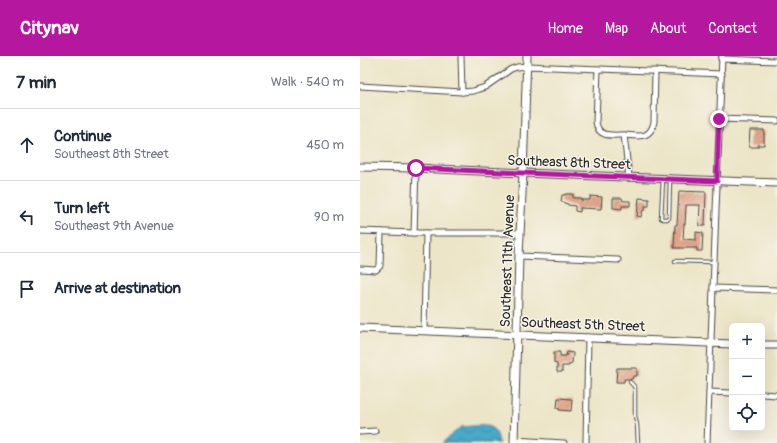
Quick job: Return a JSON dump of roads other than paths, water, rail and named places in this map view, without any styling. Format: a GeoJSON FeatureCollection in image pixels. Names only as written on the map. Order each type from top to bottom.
{"type":"FeatureCollection","features":[{"type":"Feature","properties":{"kind":"street"},"geometry":{"type":"LineString","coordinates":[[461,56],[462,92]]}},
{"type":"Feature","properties":{"kind":"street","name":"Southeast 11th Avenue"},"geometry":{"type":"LineString","coordinates":[[514,442],[519,256],[527,56]]}},
{"type":"Feature","properties":{"kind":"street"},"geometry":{"type":"LineString","coordinates":[[707,443],[722,58],[777,62]]}},
{"type":"Feature","properties":{"kind":"street"},"geometry":{"type":"LineString","coordinates":[[360,86],[462,92],[473,91],[485,87],[511,69],[527,66],[722,74]]}},
{"type":"Feature","properties":{"kind":"street"},"geometry":{"type":"LineString","coordinates":[[598,69],[597,128],[600,132],[605,134],[644,136],[652,128],[654,122],[655,71]]}},
{"type":"Feature","properties":{"kind":"street"},"geometry":{"type":"LineString","coordinates":[[719,119],[777,121]]}},
{"type":"Feature","properties":{"kind":"street"},"geometry":{"type":"LineString","coordinates":[[624,135],[629,177]]}},
{"type":"Feature","properties":{"kind":"street","name":"Southeast 8th Street"},"geometry":{"type":"LineString","coordinates":[[360,167],[777,183]]}},
{"type":"Feature","properties":{"kind":"street"},"geometry":{"type":"LineString","coordinates":[[414,233],[416,168]]}},
{"type":"Feature","properties":{"kind":"street"},"geometry":{"type":"LineString","coordinates":[[360,231],[414,233],[520,233]]}},
{"type":"Feature","properties":{"kind":"street"},"geometry":{"type":"LineString","coordinates":[[360,269],[376,270],[380,266],[381,232]]}},
{"type":"Feature","properties":{"kind":"street"},"geometry":{"type":"LineString","coordinates":[[424,331],[426,233]]}},
{"type":"Feature","properties":{"kind":"street"},"geometry":{"type":"LineString","coordinates":[[519,256],[618,260]]}},
{"type":"Feature","properties":{"kind":"street"},"geometry":{"type":"LineString","coordinates":[[713,288],[777,290]]}},
{"type":"Feature","properties":{"kind":"street","name":"Southeast 5th Street"},"geometry":{"type":"LineString","coordinates":[[360,328],[729,344]]}},
{"type":"Feature","properties":{"kind":"street"},"geometry":{"type":"LineString","coordinates":[[586,443],[588,337]]}},
{"type":"Feature","properties":{"kind":"street"},"geometry":{"type":"LineString","coordinates":[[765,345],[777,345]]}},
{"type":"Feature","properties":{"kind":"street"},"geometry":{"type":"LineString","coordinates":[[709,392],[729,393]]}},
{"type":"Feature","properties":{"kind":"street"},"geometry":{"type":"LineString","coordinates":[[765,394],[777,395]]}},
{"type":"Feature","properties":{"kind":"street"},"geometry":{"type":"LineString","coordinates":[[360,432],[375,431]]}},
{"type":"Feature","properties":{"kind":"street"},"geometry":{"type":"LineString","coordinates":[[514,442],[564,443]]}},
{"type":"Feature","properties":{"kind":"lane"},"geometry":{"type":"LineString","coordinates":[[662,178],[662,219],[669,218],[670,179]]}},
{"type":"Feature","properties":{"kind":"lane"},"geometry":{"type":"LineString","coordinates":[[675,261],[714,262]]}},
{"type":"Feature","properties":{"kind":"lane"},"geometry":{"type":"LineString","coordinates":[[630,382],[635,388],[634,416],[637,425],[638,443]]}},
{"type":"Feature","properties":{"kind":"water"},"geometry":{"type":"Polygon","coordinates":[[[485,425],[495,431],[498,436],[499,443],[442,443],[461,427],[485,425]]]}}]}
